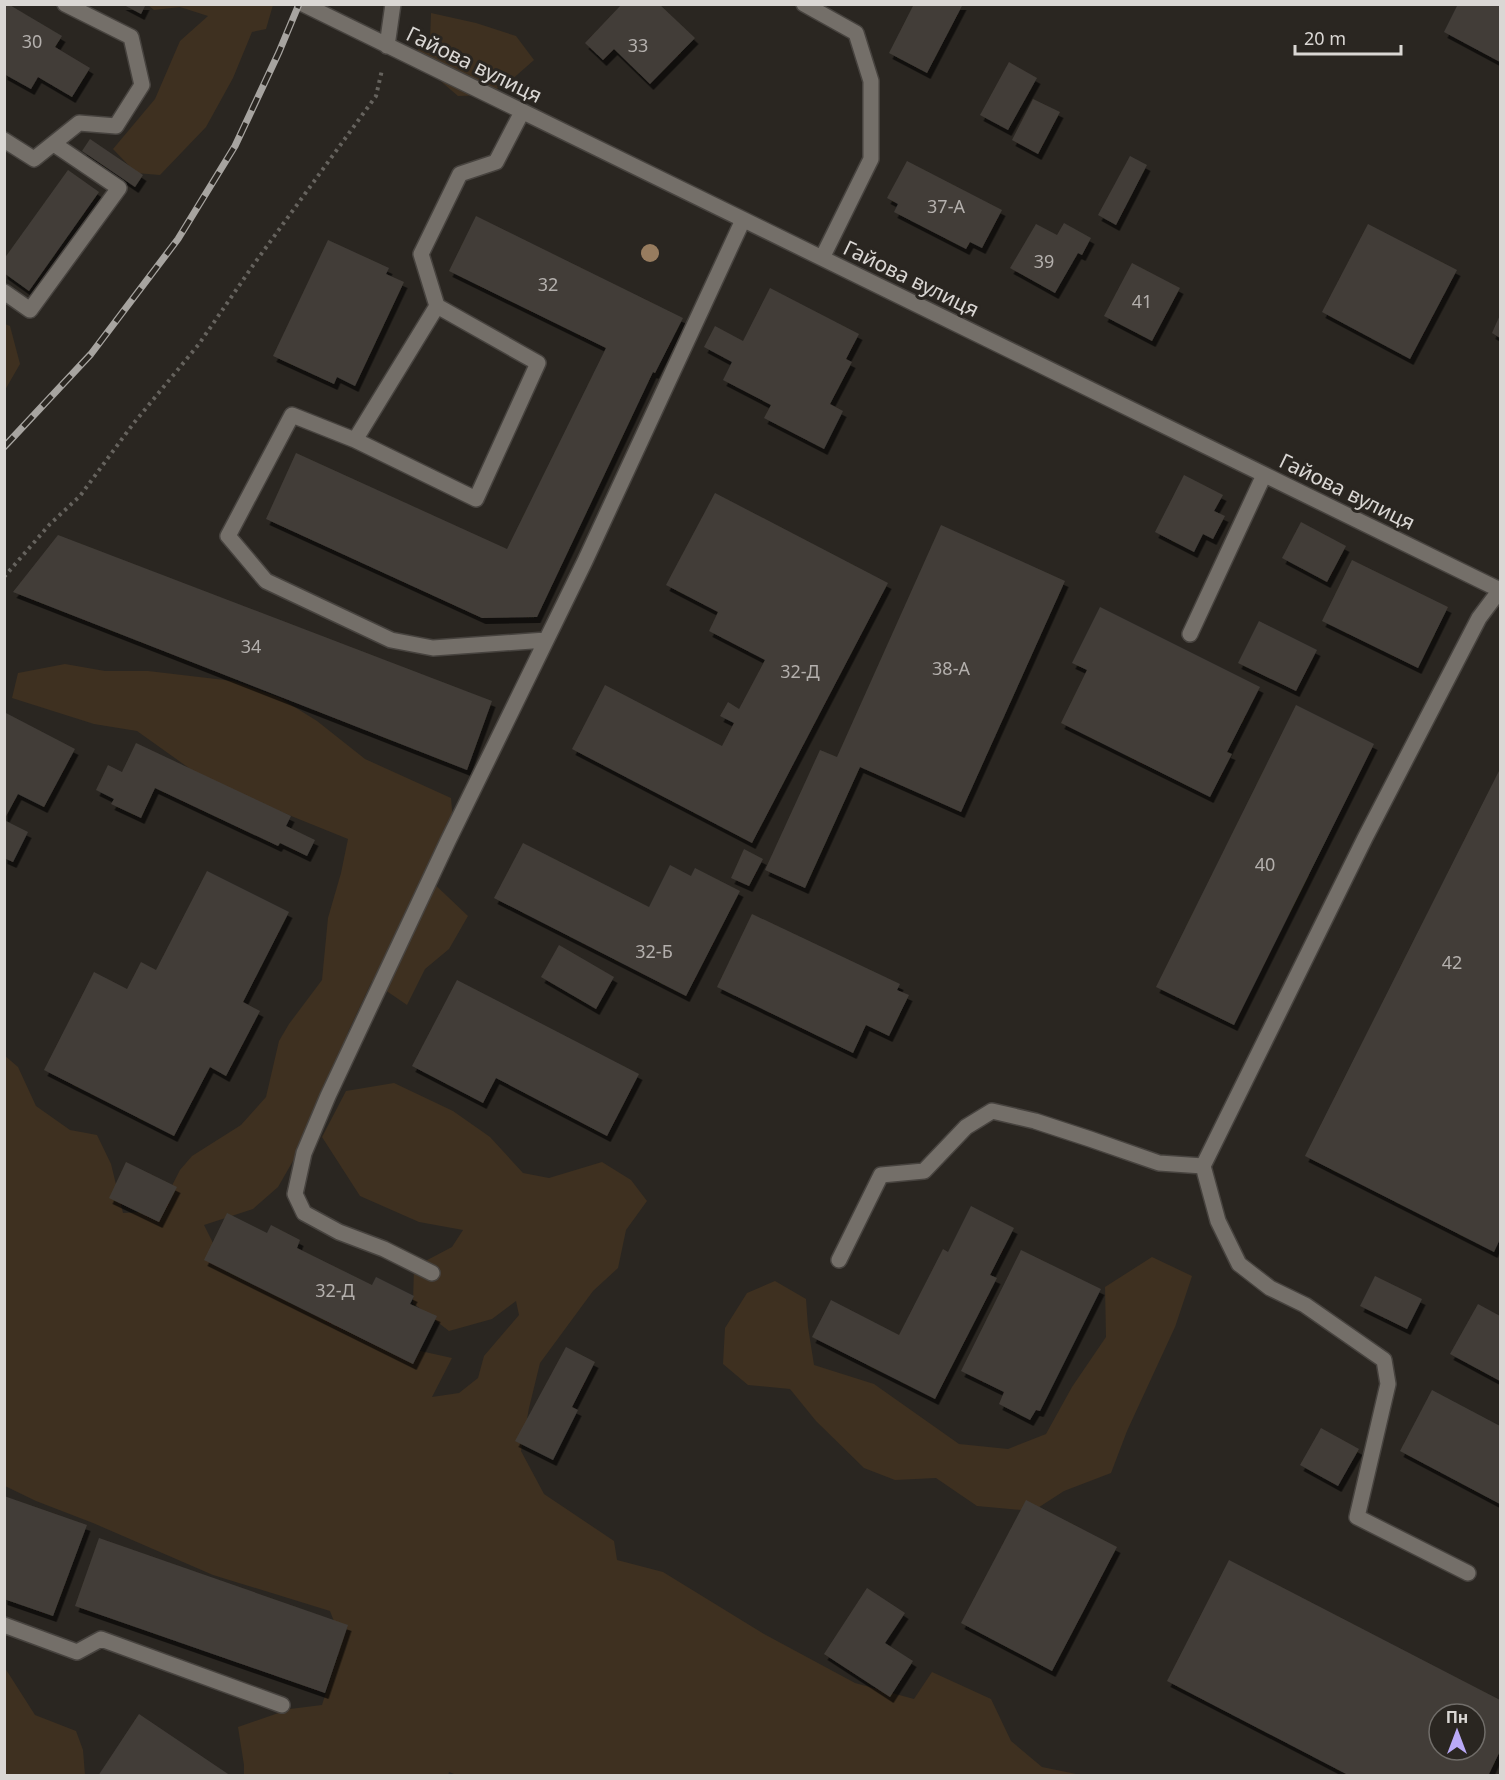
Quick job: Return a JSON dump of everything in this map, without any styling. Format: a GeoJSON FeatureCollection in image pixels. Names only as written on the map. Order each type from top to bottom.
{"type":"FeatureCollection","features":[{"type":"Feature","properties":{"kind":"street"},"geometry":{"type":"LineString","coordinates":[[4,140],[34,159],[79,123],[116,126],[142,85],[131,38],[65,4]]}},
{"type":"Feature","properties":{"kind":"street","name":"Гайова вулиця"},"geometry":{"type":"LineString","coordinates":[[303,4],[1500,590]]}},
{"type":"Feature","properties":{"kind":"street"},"geometry":{"type":"LineString","coordinates":[[387,46],[393,4]]}},
{"type":"Feature","properties":{"kind":"street"},"geometry":{"type":"LineString","coordinates":[[804,4],[856,33],[871,81],[871,159],[822,258]]}},
{"type":"Feature","properties":{"kind":"street"},"geometry":{"type":"LineString","coordinates":[[522,112],[496,162],[460,174],[421,254],[437,306],[538,363],[476,499],[355,440],[292,415],[228,536],[266,581],[391,640],[433,648],[546,640]]}},
{"type":"Feature","properties":{"kind":"street"},"geometry":{"type":"LineString","coordinates":[[4,292],[30,310],[119,188],[54,144]]}},
{"type":"Feature","properties":{"kind":"street"},"geometry":{"type":"LineString","coordinates":[[432,1274],[384,1249],[339,1232],[304,1213],[296,1194],[304,1153],[328,1096],[743,220]]}},
{"type":"Feature","properties":{"kind":"street"},"geometry":{"type":"LineString","coordinates":[[355,440],[437,306]]}},
{"type":"Feature","properties":{"kind":"street"},"geometry":{"type":"LineString","coordinates":[[1190,634],[1264,475]]}},
{"type":"Feature","properties":{"kind":"street"},"geometry":{"type":"LineString","coordinates":[[1468,1573],[1357,1517],[1389,1384],[1383,1360],[1305,1305],[1270,1288],[1239,1264],[1218,1221],[1203,1166],[1365,838],[1479,618],[1500,590]]}},
{"type":"Feature","properties":{"kind":"street"},"geometry":{"type":"LineString","coordinates":[[839,1260],[880,1174],[924,1171],[966,1127],[992,1111],[1090,1138],[1159,1163],[1203,1166]]}},
{"type":"Feature","properties":{"kind":"street"},"geometry":{"type":"LineString","coordinates":[[4,1625],[76,1652],[101,1639],[282,1705]]}},
{"type":"Feature","properties":{"kind":"path"},"geometry":{"type":"LineString","coordinates":[[4,577],[50,524],[80,496],[127,432],[199,344],[376,96],[387,46]]}},
{"type":"Feature","properties":{"kind":"shaded area"},"geometry":{"type":"Polygon","coordinates":[[[148,5],[273,5],[266,29],[252,32],[233,78],[206,127],[160,175],[136,173],[113,149],[155,99],[180,41],[208,16],[180,7],[154,10],[148,5]]]}},
{"type":"Feature","properties":{"kind":"shaded area"},"geometry":{"type":"Polygon","coordinates":[[[431,13],[476,23],[516,36],[534,60],[509,82],[486,95],[458,96],[430,72],[417,50],[430,42],[431,13]]]}},
{"type":"Feature","properties":{"kind":"shaded area"},"geometry":{"type":"Polygon","coordinates":[[[5,324],[10,326],[20,364],[5,390],[5,324]]]}},
{"type":"Feature","properties":{"kind":"shaded area"},"geometry":{"type":"Polygon","coordinates":[[[65,664],[105,671],[148,671],[233,681],[280,698],[317,721],[365,759],[451,798],[455,846],[428,878],[468,916],[449,949],[425,969],[407,1005],[372,981],[348,1032],[328,1100],[278,1187],[253,1209],[204,1225],[228,1273],[262,1273],[389,1344],[452,1358],[432,1397],[459,1393],[478,1378],[484,1356],[519,1315],[516,1301],[492,1319],[449,1331],[413,1303],[414,1267],[452,1247],[463,1230],[419,1222],[360,1196],[322,1137],[346,1091],[394,1083],[453,1111],[490,1137],[523,1173],[549,1178],[602,1162],[631,1180],[647,1201],[626,1230],[618,1268],[593,1291],[540,1363],[521,1451],[544,1494],[614,1541],[617,1560],[663,1572],[764,1634],[855,1683],[914,1699],[932,1672],[991,1699],[1011,1741],[1042,1767],[1081,1775],[459,1776],[449,1772],[448,1776],[244,1775],[238,1727],[290,1709],[322,1705],[342,1642],[330,1611],[213,1575],[5,1486],[4,1055],[18,1067],[36,1106],[70,1130],[97,1135],[111,1164],[123,1213],[159,1211],[180,1170],[192,1156],[241,1125],[266,1097],[279,1041],[322,980],[328,918],[348,839],[269,807],[224,793],[137,731],[94,724],[12,698],[18,673],[65,664]]]}},
{"type":"Feature","properties":{"kind":"shaded area"},"geometry":{"type":"Polygon","coordinates":[[[1152,1257],[1192,1276],[1175,1327],[1127,1431],[1111,1473],[1064,1491],[1033,1511],[977,1506],[936,1478],[895,1480],[864,1468],[816,1421],[790,1389],[748,1385],[723,1364],[725,1328],[747,1293],[775,1281],[806,1299],[814,1365],[874,1384],[959,1444],[1008,1449],[1046,1434],[1072,1387],[1106,1337],[1105,1287],[1152,1257]]]}},
{"type":"Feature","properties":{"kind":"shaded area"},"geometry":{"type":"Polygon","coordinates":[[[5,1668],[35,1715],[76,1731],[83,1750],[85,1775],[5,1775],[5,1668]]]}},
{"type":"Feature","properties":{"kind":"building"},"geometry":{"type":"Polygon","coordinates":[[[4,4],[8,4],[62,36],[55,47],[90,68],[72,97],[38,77],[31,89],[4,74],[4,4]]]}},
{"type":"Feature","properties":{"kind":"building"},"geometry":{"type":"Polygon","coordinates":[[[122,4],[146,4],[141,14],[122,4]]]}},
{"type":"Feature","properties":{"kind":"building"},"geometry":{"type":"Polygon","coordinates":[[[622,4],[659,4],[695,38],[650,84],[614,49],[603,60],[585,43],[622,4]]]}},
{"type":"Feature","properties":{"kind":"building"},"geometry":{"type":"Polygon","coordinates":[[[914,4],[963,4],[927,73],[889,53],[914,4]]]}},
{"type":"Feature","properties":{"kind":"building"},"geometry":{"type":"Polygon","coordinates":[[[1458,4],[1500,4],[1500,62],[1444,32],[1458,4]]]}},
{"type":"Feature","properties":{"kind":"building"},"geometry":{"type":"Polygon","coordinates":[[[1009,62],[1037,78],[1008,130],[980,115],[1009,62]]]}},
{"type":"Feature","properties":{"kind":"building"},"geometry":{"type":"Polygon","coordinates":[[[1033,99],[1060,112],[1038,154],[1012,140],[1033,99]]]}},
{"type":"Feature","properties":{"kind":"building"},"geometry":{"type":"Polygon","coordinates":[[[90,139],[143,175],[135,187],[82,151],[90,139]]]}},
{"type":"Feature","properties":{"kind":"building"},"geometry":{"type":"Polygon","coordinates":[[[1130,156],[1147,165],[1116,225],[1098,215],[1130,156]]]}},
{"type":"Feature","properties":{"kind":"building"},"geometry":{"type":"Polygon","coordinates":[[[907,161],[1002,210],[982,248],[970,242],[966,249],[894,212],[898,204],[887,198],[907,161]]]}},
{"type":"Feature","properties":{"kind":"building"},"geometry":{"type":"Polygon","coordinates":[[[68,170],[99,192],[29,291],[4,273],[4,259],[68,170]]]}},
{"type":"Feature","properties":{"kind":"building"},"geometry":{"type":"Polygon","coordinates":[[[476,216],[683,318],[655,373],[653,372],[537,617],[482,618],[266,519],[296,453],[507,549],[606,348],[449,271],[476,216]]]}},
{"type":"Feature","properties":{"kind":"building"},"geometry":{"type":"Polygon","coordinates":[[[1064,223],[1091,238],[1082,255],[1078,253],[1055,293],[1010,268],[1036,224],[1057,235],[1064,223]]]}},
{"type":"Feature","properties":{"kind":"building"},"geometry":{"type":"Polygon","coordinates":[[[1368,224],[1457,270],[1410,359],[1322,312],[1368,224]]]}},
{"type":"Feature","properties":{"kind":"building"},"geometry":{"type":"Polygon","coordinates":[[[328,240],[389,268],[386,274],[404,282],[355,386],[337,377],[334,384],[273,356],[328,240]]]}},
{"type":"Feature","properties":{"kind":"building"},"geometry":{"type":"Polygon","coordinates":[[[1132,263],[1180,288],[1152,341],[1104,316],[1132,263]]]}},
{"type":"Feature","properties":{"kind":"building"},"geometry":{"type":"Polygon","coordinates":[[[770,288],[859,334],[846,359],[852,362],[830,404],[843,411],[824,449],[764,418],[771,405],[723,380],[732,362],[704,347],[715,326],[743,341],[770,288]]]}},
{"type":"Feature","properties":{"kind":"building"},"geometry":{"type":"Polygon","coordinates":[[[1500,315],[1500,338],[1492,333],[1500,315]]]}},
{"type":"Feature","properties":{"kind":"building"},"geometry":{"type":"Polygon","coordinates":[[[1184,475],[1223,495],[1214,511],[1225,516],[1213,539],[1203,534],[1194,552],[1155,532],[1184,475]]]}},
{"type":"Feature","properties":{"kind":"building"},"geometry":{"type":"Polygon","coordinates":[[[715,493],[888,583],[752,843],[572,749],[605,685],[722,746],[734,723],[720,716],[728,702],[739,709],[765,660],[709,631],[718,612],[666,585],[715,493]]]}},
{"type":"Feature","properties":{"kind":"building"},"geometry":{"type":"Polygon","coordinates":[[[1301,522],[1346,546],[1327,582],[1282,558],[1301,522]]]}},
{"type":"Feature","properties":{"kind":"building"},"geometry":{"type":"Polygon","coordinates":[[[941,525],[1065,581],[961,812],[860,767],[805,888],[765,870],[820,750],[837,757],[941,525]]]}},
{"type":"Feature","properties":{"kind":"building"},"geometry":{"type":"Polygon","coordinates":[[[58,535],[492,701],[467,770],[13,592],[58,535]]]}},
{"type":"Feature","properties":{"kind":"building"},"geometry":{"type":"Polygon","coordinates":[[[1352,560],[1448,607],[1418,668],[1322,621],[1352,560]]]}},
{"type":"Feature","properties":{"kind":"building"},"geometry":{"type":"Polygon","coordinates":[[[1100,607],[1260,687],[1227,752],[1232,754],[1210,797],[1061,723],[1087,670],[1072,663],[1100,607]]]}},
{"type":"Feature","properties":{"kind":"building"},"geometry":{"type":"Polygon","coordinates":[[[1259,621],[1317,650],[1296,691],[1238,663],[1259,621]]]}},
{"type":"Feature","properties":{"kind":"building"},"geometry":{"type":"Polygon","coordinates":[[[1296,705],[1374,744],[1234,1025],[1156,987],[1296,705]]]}},
{"type":"Feature","properties":{"kind":"building"},"geometry":{"type":"Polygon","coordinates":[[[4,712],[75,749],[44,807],[18,794],[4,820],[4,712]]]}},
{"type":"Feature","properties":{"kind":"building"},"geometry":{"type":"Polygon","coordinates":[[[136,743],[291,816],[286,826],[315,840],[307,856],[280,843],[278,846],[155,788],[141,818],[111,804],[114,799],[96,790],[108,765],[122,772],[136,743]]]}},
{"type":"Feature","properties":{"kind":"building"},"geometry":{"type":"Polygon","coordinates":[[[1500,769],[1500,1239],[1494,1252],[1305,1156],[1500,769]]]}},
{"type":"Feature","properties":{"kind":"building"},"geometry":{"type":"Polygon","coordinates":[[[4,820],[28,832],[13,862],[4,858],[4,820]]]}},
{"type":"Feature","properties":{"kind":"building"},"geometry":{"type":"Polygon","coordinates":[[[523,843],[649,907],[670,865],[691,876],[695,868],[740,891],[686,996],[494,898],[523,843]]]}},
{"type":"Feature","properties":{"kind":"building"},"geometry":{"type":"Polygon","coordinates":[[[744,849],[763,859],[749,886],[731,878],[744,849]]]}},
{"type":"Feature","properties":{"kind":"building"},"geometry":{"type":"Polygon","coordinates":[[[207,871],[289,912],[243,1002],[260,1011],[226,1076],[210,1067],[174,1136],[44,1070],[94,972],[127,989],[141,962],[156,970],[207,871]]]}},
{"type":"Feature","properties":{"kind":"building"},"geometry":{"type":"Polygon","coordinates":[[[752,914],[900,984],[897,990],[909,995],[889,1036],[866,1025],[853,1053],[717,987],[752,914]]]}},
{"type":"Feature","properties":{"kind":"building"},"geometry":{"type":"Polygon","coordinates":[[[559,945],[614,977],[596,1009],[541,977],[559,945]]]}},
{"type":"Feature","properties":{"kind":"building"},"geometry":{"type":"Polygon","coordinates":[[[457,980],[639,1074],[607,1136],[496,1078],[483,1103],[412,1066],[457,980]]]}},
{"type":"Feature","properties":{"kind":"building"},"geometry":{"type":"Polygon","coordinates":[[[126,1162],[177,1187],[159,1222],[109,1198],[126,1162]]]}},
{"type":"Feature","properties":{"kind":"building"},"geometry":{"type":"Polygon","coordinates":[[[971,1206],[1014,1228],[990,1275],[997,1278],[935,1399],[812,1337],[831,1300],[899,1335],[943,1249],[948,1252],[971,1206]]]}},
{"type":"Feature","properties":{"kind":"building"},"geometry":{"type":"Polygon","coordinates":[[[227,1213],[267,1233],[271,1225],[300,1240],[297,1248],[372,1285],[376,1277],[414,1296],[410,1304],[437,1316],[413,1364],[204,1260],[227,1213]]]}},
{"type":"Feature","properties":{"kind":"building"},"geometry":{"type":"Polygon","coordinates":[[[1021,1250],[1101,1289],[1040,1411],[1036,1410],[1030,1420],[999,1404],[1004,1392],[961,1371],[1021,1250]]]}},
{"type":"Feature","properties":{"kind":"building"},"geometry":{"type":"Polygon","coordinates":[[[1375,1276],[1422,1299],[1407,1329],[1360,1306],[1375,1276]]]}},
{"type":"Feature","properties":{"kind":"building"},"geometry":{"type":"Polygon","coordinates":[[[1478,1304],[1500,1316],[1500,1381],[1450,1354],[1478,1304]]]}},
{"type":"Feature","properties":{"kind":"building"},"geometry":{"type":"Polygon","coordinates":[[[566,1347],[595,1362],[572,1407],[578,1410],[553,1460],[515,1441],[566,1347]]]}},
{"type":"Feature","properties":{"kind":"building"},"geometry":{"type":"Polygon","coordinates":[[[1432,1390],[1500,1426],[1500,1504],[1400,1451],[1432,1390]]]}},
{"type":"Feature","properties":{"kind":"building"},"geometry":{"type":"Polygon","coordinates":[[[1321,1428],[1359,1449],[1338,1486],[1300,1465],[1321,1428]]]}},
{"type":"Feature","properties":{"kind":"building"},"geometry":{"type":"Polygon","coordinates":[[[4,1496],[87,1525],[53,1616],[4,1599],[4,1496]]]}},
{"type":"Feature","properties":{"kind":"building"},"geometry":{"type":"Polygon","coordinates":[[[1026,1500],[1117,1547],[1052,1671],[961,1623],[1026,1500]]]}},
{"type":"Feature","properties":{"kind":"building"},"geometry":{"type":"Polygon","coordinates":[[[99,1538],[348,1625],[325,1693],[75,1606],[99,1538]]]}},
{"type":"Feature","properties":{"kind":"building"},"geometry":{"type":"Polygon","coordinates":[[[1229,1560],[1500,1700],[1500,1751],[1488,1776],[1350,1776],[1167,1681],[1229,1560]]]}},
{"type":"Feature","properties":{"kind":"building"},"geometry":{"type":"Polygon","coordinates":[[[867,1588],[905,1613],[885,1643],[913,1661],[890,1697],[824,1654],[867,1588]]]}},
{"type":"Feature","properties":{"kind":"building"},"geometry":{"type":"Polygon","coordinates":[[[139,1714],[231,1776],[98,1776],[139,1714]]]}},
{"type":"Feature","properties":{"kind":"railway"},"geometry":{"type":"LineString","coordinates":[[4,447],[91,354],[178,239],[235,146],[299,4]]}}]}
